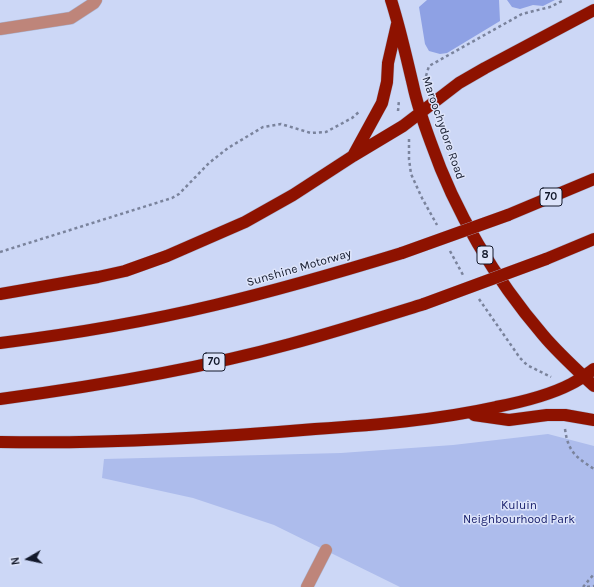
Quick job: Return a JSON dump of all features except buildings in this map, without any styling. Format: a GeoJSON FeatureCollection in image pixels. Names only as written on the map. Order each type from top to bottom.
{"type":"FeatureCollection","features":[{"type":"Feature","properties":{"kind":"highway","name":"Maroochydore Road"},"geometry":{"type":"LineString","coordinates":[[391,0],[413,86],[431,143],[446,182],[466,222],[484,255],[510,294],[543,336],[594,386]]}},
{"type":"Feature","properties":{"kind":"highway"},"geometry":{"type":"LineString","coordinates":[[0,294],[125,271],[167,256],[245,222],[293,195],[403,126],[465,80],[594,10]]}},
{"type":"Feature","properties":{"kind":"highway"},"geometry":{"type":"LineString","coordinates":[[353,156],[382,103],[388,82],[388,63],[397,20]]}},
{"type":"Feature","properties":{"kind":"highway","name":"Sunshine Motorway"},"geometry":{"type":"LineString","coordinates":[[0,343],[102,328],[214,306],[338,273],[402,253],[508,215],[594,179]]}},
{"type":"Feature","properties":{"kind":"highway","name":"70"},"geometry":{"type":"LineString","coordinates":[[0,399],[161,374],[289,344],[424,304],[546,259],[594,238]]}},
{"type":"Feature","properties":{"kind":"highway"},"geometry":{"type":"LineString","coordinates":[[0,442],[147,441],[220,437],[409,421],[464,414],[546,395],[572,384],[594,369]]}},
{"type":"Feature","properties":{"kind":"highway"},"geometry":{"type":"LineString","coordinates":[[464,414],[510,420],[547,415],[565,415],[594,420]]}},
{"type":"Feature","properties":{"kind":"street"},"geometry":{"type":"LineString","coordinates":[[0,29],[72,18],[96,0]]}},
{"type":"Feature","properties":{"kind":"street"},"geometry":{"type":"LineString","coordinates":[[307,587],[326,550]]}},
{"type":"Feature","properties":{"kind":"path"},"geometry":{"type":"LineString","coordinates":[[422,80],[426,77],[429,66],[522,14],[544,9],[564,0]]}},
{"type":"Feature","properties":{"kind":"path"},"geometry":{"type":"LineString","coordinates":[[398,115],[399,96]]}},
{"type":"Feature","properties":{"kind":"path"},"geometry":{"type":"LineString","coordinates":[[0,252],[172,198],[179,194],[209,163],[228,148],[264,127],[281,124],[311,134],[326,132],[352,118],[360,112],[363,107]]}},
{"type":"Feature","properties":{"kind":"path"},"geometry":{"type":"LineString","coordinates":[[408,135],[410,141],[409,158],[411,174],[440,232]]}},
{"type":"Feature","properties":{"kind":"path"},"geometry":{"type":"LineString","coordinates":[[447,245],[465,277]]}},
{"type":"Feature","properties":{"kind":"path"},"geometry":{"type":"LineString","coordinates":[[477,296],[527,366],[551,377],[554,380]]}},
{"type":"Feature","properties":{"kind":"path"},"geometry":{"type":"LineString","coordinates":[[565,428],[570,448],[582,461],[594,469]]}},
{"type":"Feature","properties":{"kind":"path"},"geometry":{"type":"LineString","coordinates":[[583,587],[594,574]]}},
{"type":"Feature","properties":{"kind":"path"},"geometry":{"type":"LineString","coordinates":[[587,587],[594,586]]}},
{"type":"Feature","properties":{"kind":"green space","name":"Kuluin Neighbourhood Park"},"geometry":{"type":"Polygon","coordinates":[[[548,434],[594,446],[594,587],[400,587],[274,525],[193,498],[102,478],[104,459],[341,453],[453,445],[548,434]]]}},
{"type":"Feature","properties":{"kind":"shaded area"},"geometry":{"type":"Polygon","coordinates":[[[427,0],[499,0],[500,21],[447,53],[440,54],[429,51],[425,44],[419,7],[427,0]]]}},
{"type":"Feature","properties":{"kind":"shaded area"},"geometry":{"type":"Polygon","coordinates":[[[507,0],[555,0],[543,6],[533,5],[520,9],[512,7],[507,0]]]}}]}
